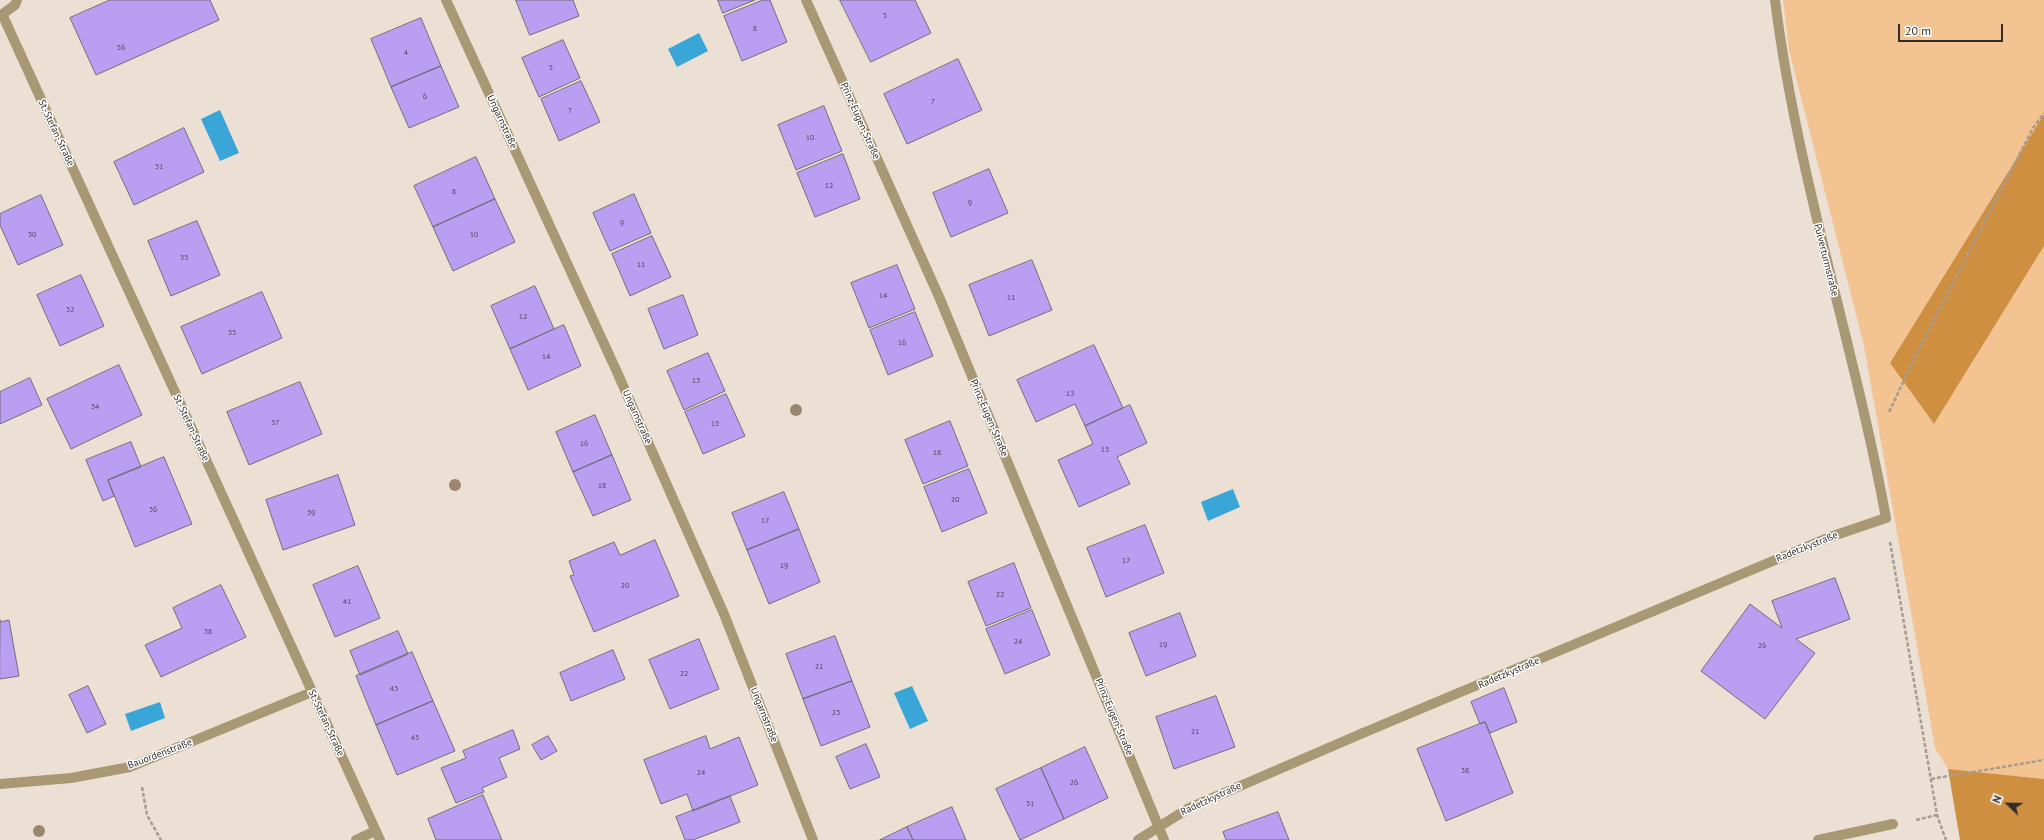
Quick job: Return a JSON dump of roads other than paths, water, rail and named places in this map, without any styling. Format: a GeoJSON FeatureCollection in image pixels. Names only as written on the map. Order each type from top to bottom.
{"type":"FeatureCollection","features":[{"type":"Feature","properties":{"kind":"street"},"geometry":{"type":"LineString","coordinates":[[1,16],[15,5],[17,0]]}},
{"type":"Feature","properties":{"kind":"street","name":"Ungarnstraße"},"geometry":{"type":"LineString","coordinates":[[446,0],[617,372],[724,614],[813,840]]}},
{"type":"Feature","properties":{"kind":"street","name":"Prinz-Eugen-Straße"},"geometry":{"type":"LineString","coordinates":[[806,0],[940,299],[1164,840]]}},
{"type":"Feature","properties":{"kind":"street","name":"Pulverturmstraße"},"geometry":{"type":"LineString","coordinates":[[1775,0],[1780,44],[1806,180],[1873,446],[1886,518]]}},
{"type":"Feature","properties":{"kind":"street","name":"St.-Stefan-Straße"},"geometry":{"type":"LineString","coordinates":[[1,16],[377,835]]}},
{"type":"Feature","properties":{"kind":"street","name":"Radetzkystraße"},"geometry":{"type":"LineString","coordinates":[[1138,840],[1159,825],[1189,808],[1363,733],[1830,537],[1886,518]]}},
{"type":"Feature","properties":{"kind":"street","name":"Bauordenstraße"},"geometry":{"type":"LineString","coordinates":[[0,784],[71,778],[134,766],[312,692]]}},
{"type":"Feature","properties":{"kind":"street"},"geometry":{"type":"LineString","coordinates":[[1818,840],[1893,824]]}},
{"type":"Feature","properties":{"kind":"street"},"geometry":{"type":"LineString","coordinates":[[356,840],[377,835]]}},
{"type":"Feature","properties":{"kind":"water"},"geometry":{"type":"Polygon","coordinates":[[[699,33],[708,51],[677,67],[668,49],[699,33]]]}},
{"type":"Feature","properties":{"kind":"water"},"geometry":{"type":"Polygon","coordinates":[[[220,110],[239,153],[220,161],[201,119],[220,110]]]}},
{"type":"Feature","properties":{"kind":"water"},"geometry":{"type":"Polygon","coordinates":[[[1233,489],[1240,507],[1208,521],[1201,502],[1233,489]]]}},
{"type":"Feature","properties":{"kind":"water"},"geometry":{"type":"Polygon","coordinates":[[[912,686],[928,721],[910,729],[894,693],[912,686]]]}},
{"type":"Feature","properties":{"kind":"water"},"geometry":{"type":"Polygon","coordinates":[[[160,702],[165,718],[131,731],[125,714],[160,702]]]}}]}
